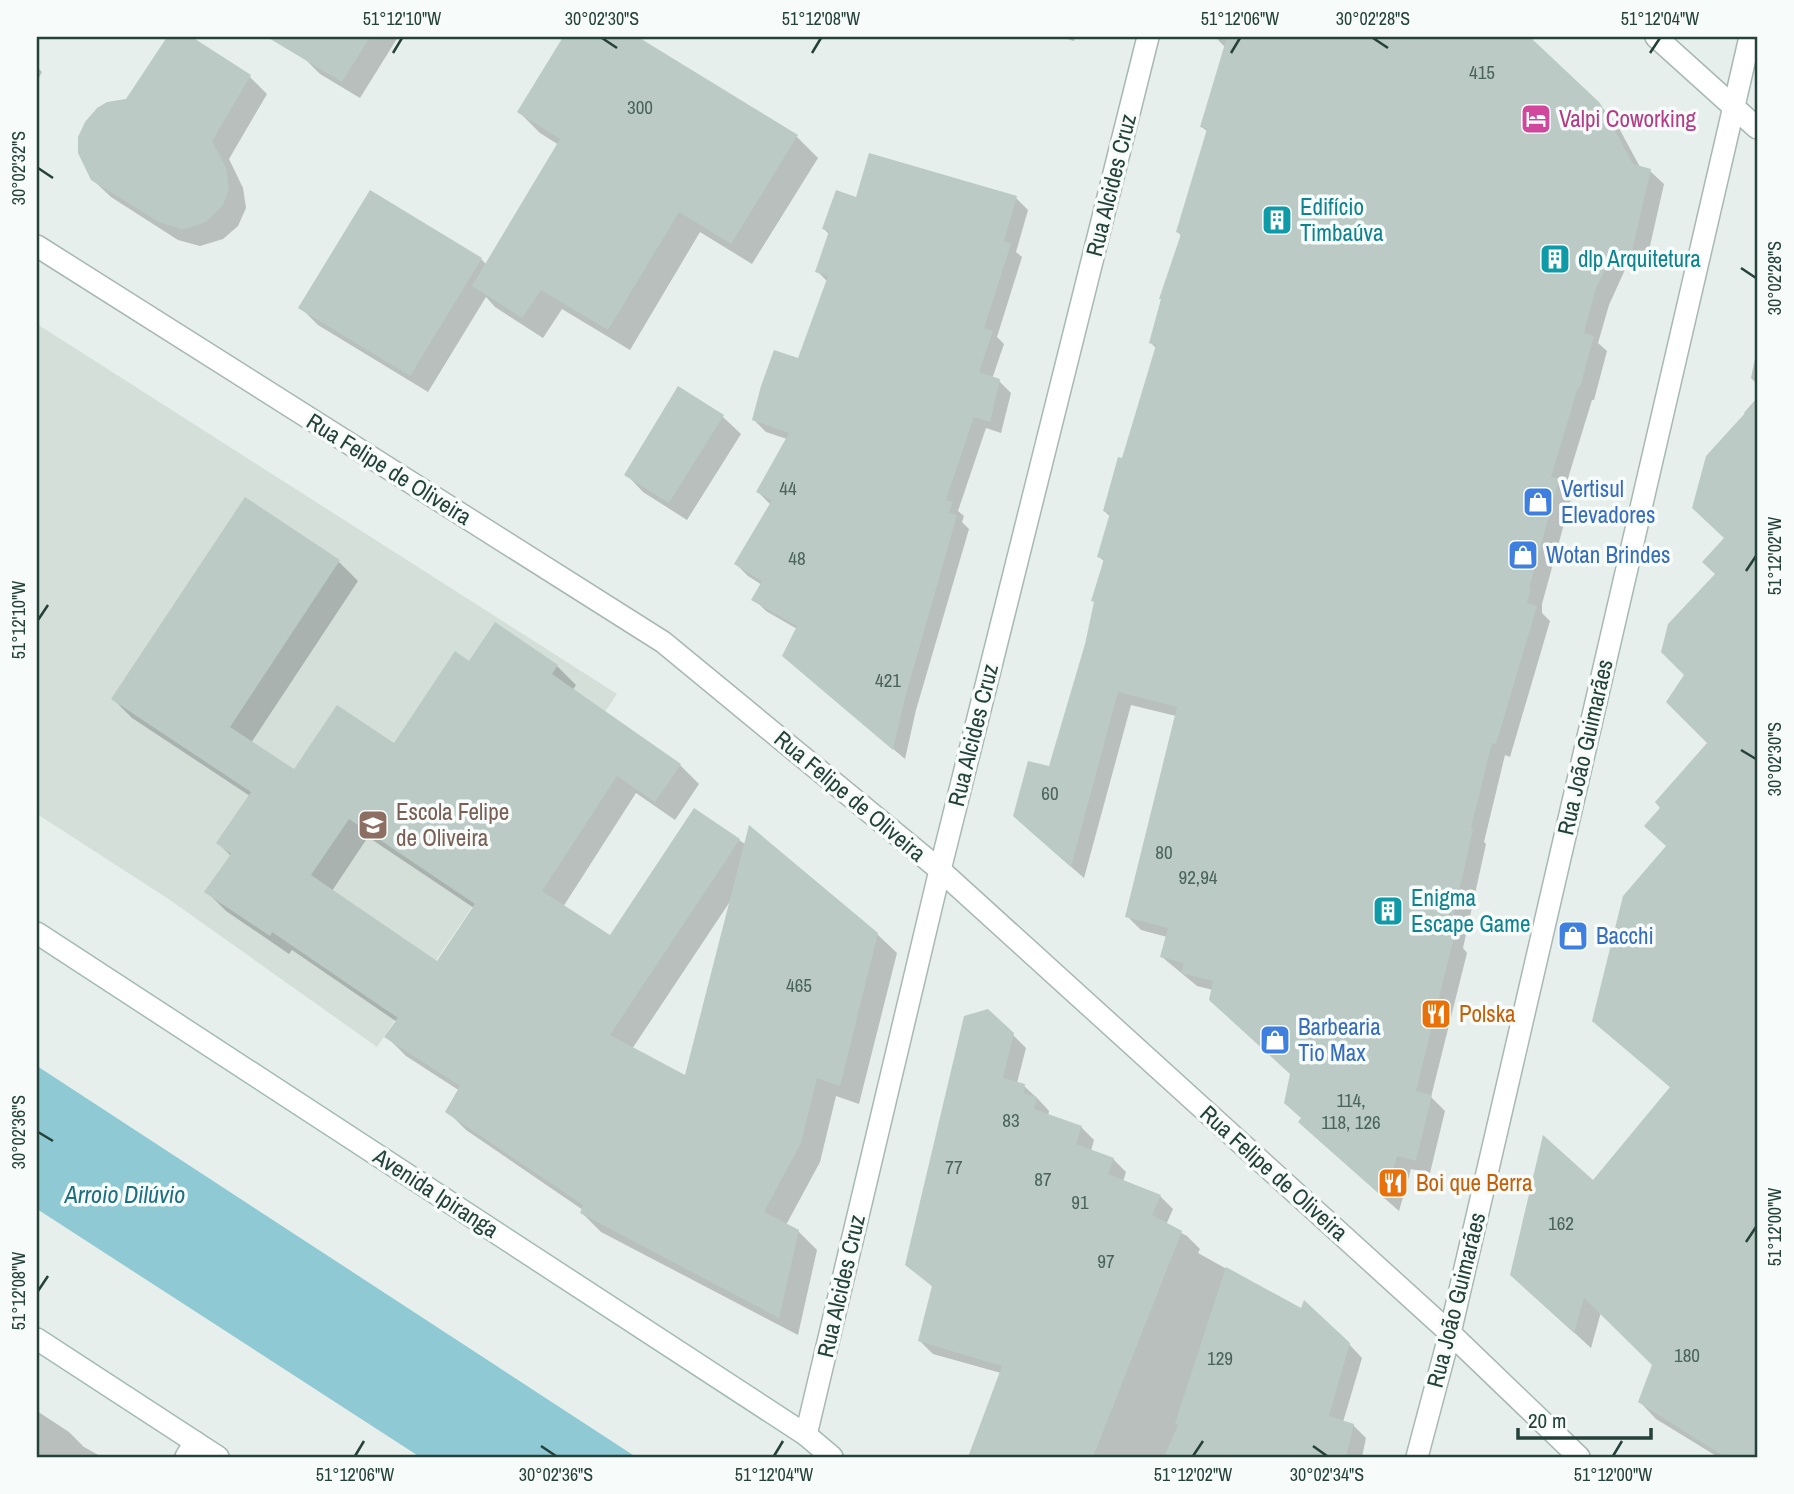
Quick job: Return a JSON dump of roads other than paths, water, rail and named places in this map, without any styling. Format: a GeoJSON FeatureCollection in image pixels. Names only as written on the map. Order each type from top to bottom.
{"type":"FeatureCollection","features":[{"type":"Feature","properties":{"kind":"street","name":"Rua Alcides Cruz"},"geometry":{"type":"LineString","coordinates":[[806,1434],[940,870],[1148,37]]}},
{"type":"Feature","properties":{"kind":"street"},"geometry":{"type":"LineString","coordinates":[[1656,37],[1757,128]]}},
{"type":"Feature","properties":{"kind":"street","name":"Rua João Guimarães"},"geometry":{"type":"LineString","coordinates":[[1417,1457],[1450,1332],[1750,37]]}},
{"type":"Feature","properties":{"kind":"street","name":"Rua Felipe de Oliveira"},"geometry":{"type":"LineString","coordinates":[[37,246],[663,642],[940,870],[1450,1332],[1578,1457]]}},
{"type":"Feature","properties":{"kind":"street","name":"Avenida Ipiranga"},"geometry":{"type":"LineString","coordinates":[[37,933],[806,1434],[832,1457]]}},
{"type":"Feature","properties":{"kind":"street"},"geometry":{"type":"LineString","coordinates":[[37,1339],[190,1450],[218,1457]]}},
{"type":"Feature","properties":{"kind":"water","name":"Arroio Dilúvio"},"geometry":{"type":"Polygon","coordinates":[[[37,1066],[636,1457],[420,1457],[37,1209],[37,1066]]]}},
{"type":"Feature","properties":{"kind":"place","name":"Valpi Coworking"},"geometry":{"type":"Point","coordinates":[1536,119]}},
{"type":"Feature","properties":{"kind":"place","name":"Edifício Timbaúva"},"geometry":{"type":"Point","coordinates":[1277,220]}},
{"type":"Feature","properties":{"kind":"place","name":"dlp Arquitetura"},"geometry":{"type":"Point","coordinates":[1555,259]}},
{"type":"Feature","properties":{"kind":"place","name":"Vertisul Elevadores"},"geometry":{"type":"Point","coordinates":[1538,502]}},
{"type":"Feature","properties":{"kind":"place","name":"Wotan Brindes"},"geometry":{"type":"Point","coordinates":[1523,555]}},
{"type":"Feature","properties":{"kind":"place","name":"Escola Felipe de Oliveira"},"geometry":{"type":"Point","coordinates":[373,825]}},
{"type":"Feature","properties":{"kind":"place","name":"Enigma Escape Game"},"geometry":{"type":"Point","coordinates":[1388,911]}},
{"type":"Feature","properties":{"kind":"place","name":"Bacchi"},"geometry":{"type":"Point","coordinates":[1573,936]}},
{"type":"Feature","properties":{"kind":"place","name":"Polska"},"geometry":{"type":"Point","coordinates":[1436,1014]}},
{"type":"Feature","properties":{"kind":"place","name":"Barbearia Tio Max"},"geometry":{"type":"Point","coordinates":[1275,1040]}},
{"type":"Feature","properties":{"kind":"place","name":"Boi que Berra"},"geometry":{"type":"Point","coordinates":[1393,1183]}}]}
